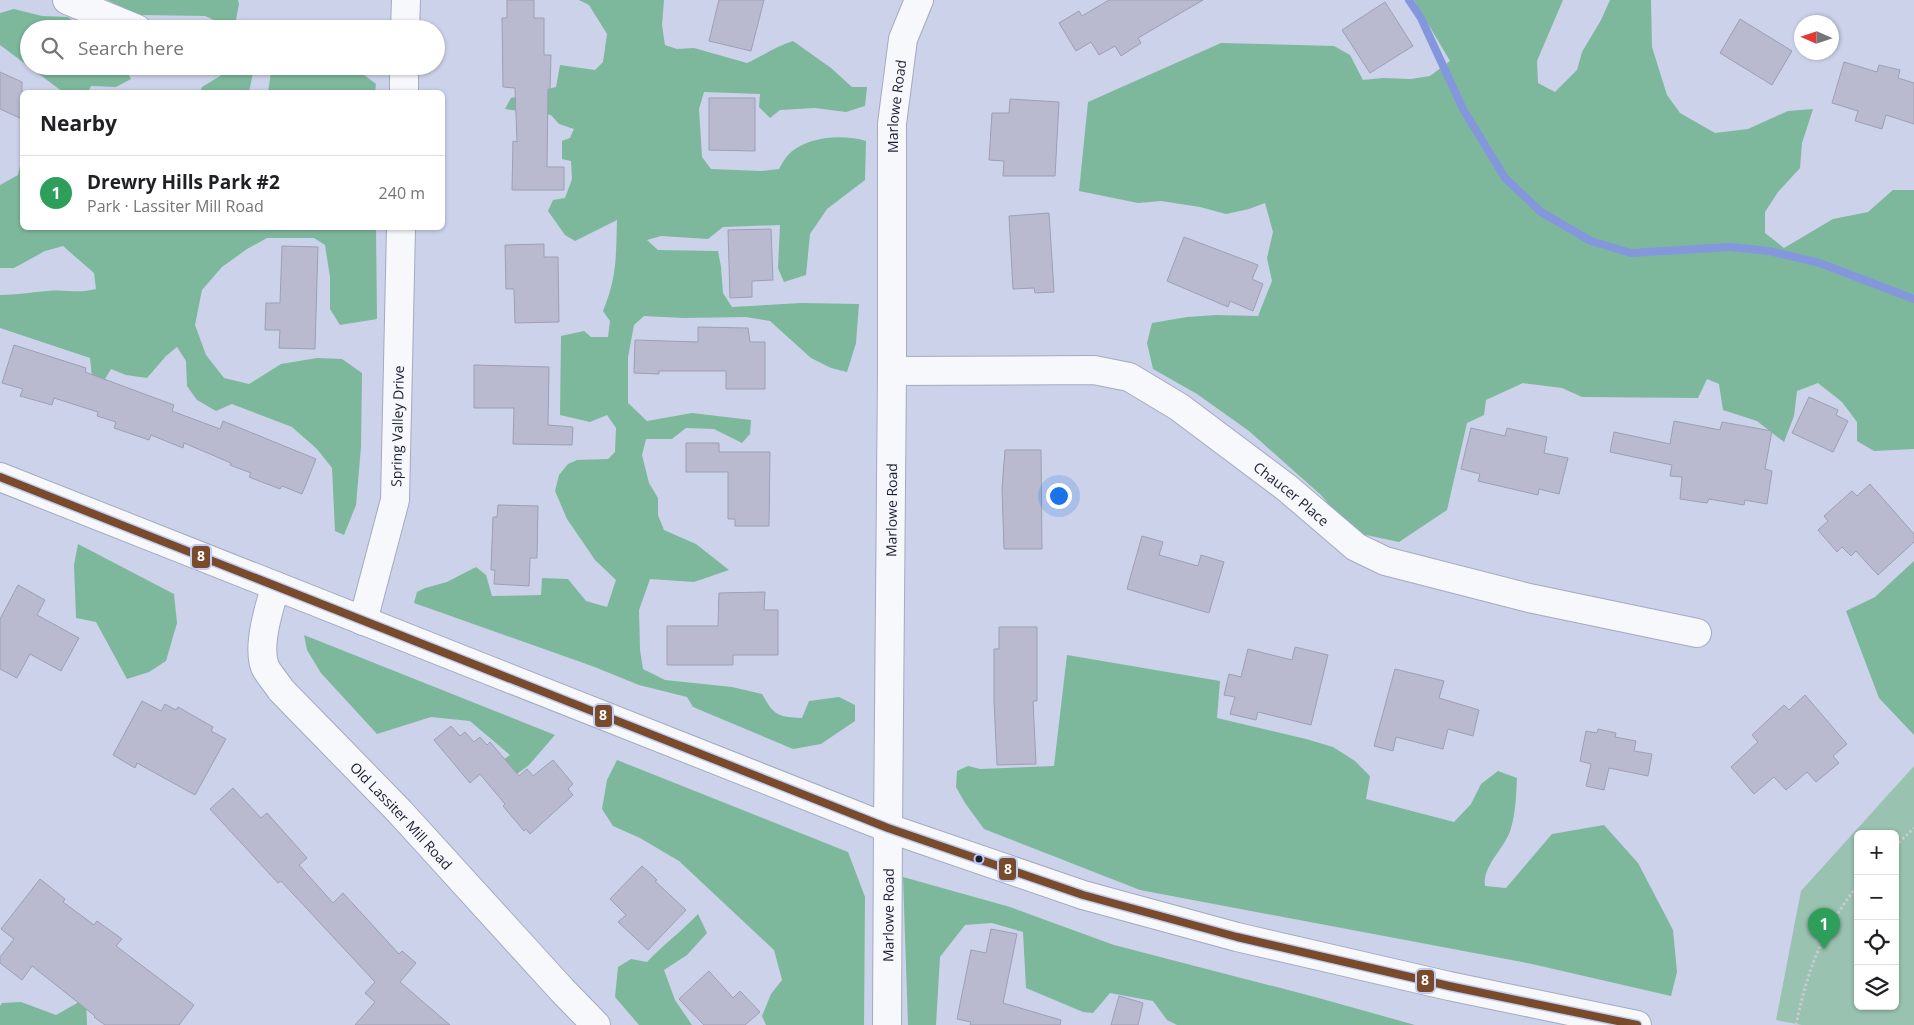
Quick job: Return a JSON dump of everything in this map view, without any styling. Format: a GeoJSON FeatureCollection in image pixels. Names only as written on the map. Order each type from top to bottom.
{"type":"FeatureCollection","features":[{"type":"Feature","properties":{"kind":"street"},"geometry":{"type":"LineString","coordinates":[[67,0],[115,20]]}},
{"type":"Feature","properties":{"kind":"street"},"geometry":{"type":"LineString","coordinates":[[405,20],[406,0]]}},
{"type":"Feature","properties":{"kind":"street","name":"Marlowe Road"},"geometry":{"type":"LineString","coordinates":[[887,1025],[892,124],[903,39],[919,0]]}},
{"type":"Feature","properties":{"kind":"street"},"geometry":{"type":"LineString","coordinates":[[404,75],[404,90]]}},
{"type":"Feature","properties":{"kind":"street","name":"Spring Valley Drive"},"geometry":{"type":"LineString","coordinates":[[363,621],[395,500],[401,230]]}},
{"type":"Feature","properties":{"kind":"street","name":"Chaucer Place"},"geometry":{"type":"LineString","coordinates":[[892,371],[1094,370],[1129,377],[1179,407],[1287,488],[1356,546],[1385,561],[1528,598],[1697,633]]}},
{"type":"Feature","properties":{"kind":"street"},"geometry":{"type":"LineString","coordinates":[[0,477],[888,828],[1083,895],[1237,937],[1449,986],[1637,1025]]}},
{"type":"Feature","properties":{"kind":"street","name":"Old Lassiter Mill Road"},"geometry":{"type":"LineString","coordinates":[[276,586],[267,613],[263,644],[265,666],[281,690],[400,812],[596,1025]]}},
{"type":"Feature","properties":{"kind":"path"},"geometry":{"type":"LineString","coordinates":[[1899,842],[1914,828]]}},
{"type":"Feature","properties":{"kind":"path"},"geometry":{"type":"LineString","coordinates":[[1796,1025],[1804,986],[1821,940],[1842,905],[1854,890]]}},
{"type":"Feature","properties":{"kind":"green space"},"geometry":{"type":"Polygon","coordinates":[[[107,0],[238,0],[239,4],[236,20],[214,20],[205,16],[139,15],[107,0]]]}},
{"type":"Feature","properties":{"kind":"green space"},"geometry":{"type":"Polygon","coordinates":[[[579,0],[664,0],[662,25],[665,45],[677,49],[694,48],[747,63],[793,41],[831,68],[852,87],[867,87],[865,106],[846,112],[815,108],[780,110],[770,118],[759,107],[760,94],[704,92],[699,109],[702,157],[711,169],[761,171],[779,169],[787,156],[804,144],[836,137],[866,141],[865,180],[827,209],[810,234],[806,275],[784,282],[778,268],[780,225],[723,227],[708,239],[661,236],[647,240],[658,250],[718,251],[723,293],[732,307],[801,303],[859,304],[856,343],[847,372],[831,368],[811,358],[770,321],[746,317],[684,318],[644,316],[634,325],[628,357],[628,403],[647,421],[692,413],[751,420],[750,434],[742,443],[714,429],[686,428],[672,439],[646,439],[642,455],[649,483],[658,498],[658,515],[664,530],[696,544],[729,570],[694,582],[650,579],[639,610],[640,650],[643,669],[665,680],[732,687],[762,694],[773,711],[787,717],[802,718],[809,701],[839,697],[855,705],[855,721],[821,744],[793,749],[693,707],[687,697],[639,685],[592,666],[414,603],[417,592],[447,582],[476,567],[486,575],[492,596],[541,595],[542,578],[568,579],[586,601],[607,607],[616,580],[595,560],[567,519],[555,491],[559,475],[568,464],[577,460],[608,459],[615,452],[616,428],[607,415],[590,422],[560,415],[561,336],[584,331],[591,337],[608,337],[610,321],[603,311],[613,277],[616,256],[617,220],[575,241],[565,235],[548,211],[553,200],[565,198],[572,179],[571,161],[562,159],[562,141],[570,138],[574,129],[559,124],[551,115],[505,109],[511,98],[556,87],[560,65],[595,70],[603,62],[607,34],[589,5],[579,0]]]}},
{"type":"Feature","properties":{"kind":"green space"},"geometry":{"type":"Polygon","coordinates":[[[1414,0],[1563,0],[1537,61],[1538,83],[1555,92],[1577,70],[1582,52],[1601,20],[1610,0],[1651,0],[1652,47],[1667,95],[1680,113],[1715,133],[1748,129],[1788,111],[1813,109],[1802,143],[1800,168],[1778,192],[1765,212],[1765,233],[1784,248],[1833,219],[1868,212],[1893,190],[1914,190],[1914,449],[1874,451],[1857,441],[1857,422],[1842,402],[1818,383],[1797,391],[1794,416],[1784,442],[1757,421],[1723,410],[1719,384],[1707,379],[1698,398],[1582,397],[1562,388],[1523,383],[1486,400],[1484,415],[1467,423],[1447,510],[1399,542],[1352,532],[1321,495],[1249,431],[1197,394],[1153,369],[1147,343],[1152,323],[1187,317],[1216,315],[1258,316],[1272,281],[1267,258],[1273,232],[1265,203],[1226,214],[1200,207],[1161,201],[1138,203],[1079,191],[1088,102],[1221,43],[1334,46],[1350,55],[1363,80],[1383,78],[1411,79],[1430,76],[1450,61],[1414,0]]]}},
{"type":"Feature","properties":{"kind":"green space"},"geometry":{"type":"Polygon","coordinates":[[[14,9],[42,16],[68,17],[72,20],[20,20],[20,60],[0,45],[0,13],[14,9]]]}},
{"type":"Feature","properties":{"kind":"green space"},"geometry":{"type":"Polygon","coordinates":[[[40,75],[129,75],[131,79],[116,87],[91,86],[89,90],[60,90],[40,75]]]}},
{"type":"Feature","properties":{"kind":"green space"},"geometry":{"type":"Polygon","coordinates":[[[222,75],[253,75],[249,90],[201,90],[202,87],[222,75]]]}},
{"type":"Feature","properties":{"kind":"green space"},"geometry":{"type":"Polygon","coordinates":[[[271,75],[364,75],[376,84],[375,90],[268,90],[271,75]]]}},
{"type":"Feature","properties":{"kind":"green space"},"geometry":{"type":"Polygon","coordinates":[[[20,166],[20,230],[376,230],[377,319],[340,325],[330,309],[330,277],[325,245],[314,238],[267,238],[247,249],[222,267],[202,290],[195,325],[206,355],[224,378],[249,384],[281,364],[317,358],[342,359],[362,373],[361,447],[356,505],[344,535],[335,531],[332,468],[317,449],[292,427],[232,404],[216,411],[197,400],[187,386],[186,361],[177,347],[166,356],[147,378],[126,375],[111,369],[94,397],[90,358],[0,328],[0,295],[96,289],[94,273],[63,246],[45,251],[14,268],[0,268],[0,185],[18,175],[20,166]]]}},
{"type":"Feature","properties":{"kind":"green space"},"geometry":{"type":"Polygon","coordinates":[[[78,544],[174,594],[177,623],[166,661],[149,672],[127,679],[96,622],[76,618],[74,565],[78,544]]]}},
{"type":"Feature","properties":{"kind":"green space"},"geometry":{"type":"Polygon","coordinates":[[[1914,561],[1914,735],[1879,698],[1846,611],[1875,597],[1914,561]]]}},
{"type":"Feature","properties":{"kind":"green space"},"geometry":{"type":"Polygon","coordinates":[[[304,635],[555,735],[529,765],[494,791],[486,772],[510,755],[470,721],[431,717],[377,734],[321,673],[307,650],[304,635]]]}},
{"type":"Feature","properties":{"kind":"green space"},"geometry":{"type":"Polygon","coordinates":[[[1067,655],[1220,681],[1217,718],[1333,747],[1355,761],[1370,776],[1366,799],[1454,822],[1471,804],[1481,784],[1498,771],[1517,778],[1513,822],[1504,843],[1487,871],[1485,886],[1506,888],[1552,834],[1604,825],[1638,863],[1673,930],[1677,972],[1671,996],[1532,964],[1140,890],[984,829],[956,787],[957,771],[968,766],[980,769],[1054,766],[1067,655]]]}},
{"type":"Feature","properties":{"kind":"green space"},"geometry":{"type":"Polygon","coordinates":[[[617,760],[848,852],[865,897],[864,1025],[766,1025],[762,1016],[771,994],[782,980],[774,950],[679,861],[640,838],[613,826],[602,809],[607,780],[617,760]]]}},
{"type":"Feature","properties":{"kind":"green space"},"geometry":{"type":"Polygon","coordinates":[[[1914,766],[1914,1025],[1802,1025],[1776,1020],[1801,891],[1854,832],[1854,1010],[1899,1010],[1899,830],[1856,830],[1914,766]]]}},
{"type":"Feature","properties":{"kind":"green space"},"geometry":{"type":"Polygon","coordinates":[[[903,877],[1010,907],[1114,945],[1415,1025],[1177,1025],[1167,1020],[1153,1001],[1110,993],[1093,1013],[1083,1012],[1026,988],[1023,932],[992,923],[965,925],[940,957],[936,1025],[908,1025],[903,877]]]}},
{"type":"Feature","properties":{"kind":"green space"},"geometry":{"type":"Polygon","coordinates":[[[698,914],[707,933],[687,955],[664,970],[675,1000],[692,1025],[639,1025],[615,997],[618,967],[631,959],[647,962],[698,914]]]}},
{"type":"Feature","properties":{"kind":"green space"},"geometry":{"type":"Polygon","coordinates":[[[86,998],[87,1025],[0,1025],[0,1006],[2,1003],[21,1002],[56,1015],[86,998]]]}},
{"type":"Feature","properties":{"kind":"building"},"geometry":{"type":"Polygon","coordinates":[[[507,0],[534,0],[534,18],[544,18],[544,55],[551,55],[550,89],[548,89],[547,167],[564,167],[564,190],[512,190],[513,141],[517,142],[515,88],[503,87],[502,18],[507,18],[507,0]]]}},
{"type":"Feature","properties":{"kind":"building"},"geometry":{"type":"Polygon","coordinates":[[[719,0],[764,0],[751,51],[709,41],[719,0]]]}},
{"type":"Feature","properties":{"kind":"building"},"geometry":{"type":"Polygon","coordinates":[[[1109,0],[1203,0],[1138,38],[1141,43],[1121,56],[1115,46],[1099,55],[1091,42],[1076,51],[1059,23],[1079,11],[1082,16],[1109,0]]]}},
{"type":"Feature","properties":{"kind":"building"},"geometry":{"type":"Polygon","coordinates":[[[1385,2],[1413,46],[1370,73],[1342,30],[1385,2]]]}},
{"type":"Feature","properties":{"kind":"building"},"geometry":{"type":"Polygon","coordinates":[[[1740,19],[1792,51],[1772,85],[1720,53],[1740,19]]]}},
{"type":"Feature","properties":{"kind":"building"},"geometry":{"type":"Polygon","coordinates":[[[1844,62],[1877,72],[1879,65],[1900,70],[1898,78],[1914,83],[1914,124],[1886,115],[1882,129],[1855,121],[1858,111],[1832,103],[1844,62]]]}},
{"type":"Feature","properties":{"kind":"building"},"geometry":{"type":"Polygon","coordinates":[[[0,72],[22,82],[22,90],[20,90],[20,118],[0,109],[0,72]]]}},
{"type":"Feature","properties":{"kind":"building"},"geometry":{"type":"Polygon","coordinates":[[[709,98],[755,98],[755,151],[709,150],[709,98]]]}},
{"type":"Feature","properties":{"kind":"building"},"geometry":{"type":"Polygon","coordinates":[[[1010,99],[1059,102],[1055,176],[1003,176],[1004,161],[989,160],[992,113],[1009,113],[1010,99]]]}},
{"type":"Feature","properties":{"kind":"building"},"geometry":{"type":"Polygon","coordinates":[[[1049,213],[1054,292],[1035,293],[1034,288],[1013,289],[1009,216],[1049,213]]]}},
{"type":"Feature","properties":{"kind":"building"},"geometry":{"type":"Polygon","coordinates":[[[771,229],[773,280],[752,281],[752,297],[730,298],[728,230],[771,229]]]}},
{"type":"Feature","properties":{"kind":"building"},"geometry":{"type":"Polygon","coordinates":[[[1184,237],[1258,265],[1252,279],[1263,284],[1253,311],[1230,301],[1228,307],[1167,281],[1184,237]]]}},
{"type":"Feature","properties":{"kind":"building"},"geometry":{"type":"Polygon","coordinates":[[[544,244],[544,257],[558,257],[559,322],[515,323],[514,289],[506,289],[505,245],[544,244]]]}},
{"type":"Feature","properties":{"kind":"building"},"geometry":{"type":"Polygon","coordinates":[[[282,246],[318,247],[315,349],[279,348],[280,330],[265,330],[266,303],[280,303],[282,246]]]}},
{"type":"Feature","properties":{"kind":"building"},"geometry":{"type":"Polygon","coordinates":[[[698,327],[748,328],[750,342],[765,342],[765,389],[726,389],[726,371],[659,371],[659,374],[634,373],[635,340],[698,342],[698,327]]]}},
{"type":"Feature","properties":{"kind":"building"},"geometry":{"type":"Polygon","coordinates":[[[14,345],[86,368],[85,372],[174,405],[172,411],[220,429],[223,421],[316,459],[302,494],[282,486],[280,489],[249,477],[251,473],[184,443],[183,448],[151,435],[149,440],[114,428],[116,422],[97,416],[98,412],[54,398],[52,405],[20,396],[23,389],[2,383],[14,345]]]}},
{"type":"Feature","properties":{"kind":"building"},"geometry":{"type":"Polygon","coordinates":[[[474,365],[549,367],[548,425],[573,427],[572,445],[513,444],[514,408],[474,408],[474,365]]]}},
{"type":"Feature","properties":{"kind":"building"},"geometry":{"type":"Polygon","coordinates":[[[1809,397],[1838,410],[1836,415],[1848,421],[1833,452],[1792,433],[1809,397]]]}},
{"type":"Feature","properties":{"kind":"building"},"geometry":{"type":"Polygon","coordinates":[[[1674,421],[1720,430],[1722,422],[1772,431],[1765,469],[1772,471],[1767,504],[1745,500],[1744,505],[1709,499],[1707,503],[1680,499],[1682,477],[1670,476],[1672,465],[1610,452],[1614,432],[1670,444],[1674,421]]]}},
{"type":"Feature","properties":{"kind":"building"},"geometry":{"type":"Polygon","coordinates":[[[1471,428],[1505,436],[1507,428],[1547,437],[1544,453],[1568,458],[1559,494],[1539,489],[1538,495],[1478,481],[1480,474],[1461,469],[1471,428]]]}},
{"type":"Feature","properties":{"kind":"building"},"geometry":{"type":"Polygon","coordinates":[[[686,443],[719,443],[719,452],[770,452],[769,526],[735,526],[735,519],[728,519],[728,472],[686,472],[686,443]]]}},
{"type":"Feature","properties":{"kind":"building"},"geometry":{"type":"Polygon","coordinates":[[[1005,450],[1041,450],[1042,549],[1004,549],[1002,489],[1005,450]]]}},
{"type":"Feature","properties":{"kind":"building"},"geometry":{"type":"Polygon","coordinates":[[[1870,484],[1914,534],[1914,542],[1878,575],[1856,551],[1851,556],[1842,547],[1837,552],[1818,530],[1828,521],[1824,516],[1852,491],[1857,496],[1870,484]]]}},
{"type":"Feature","properties":{"kind":"building"},"geometry":{"type":"Polygon","coordinates":[[[498,505],[538,506],[537,558],[530,558],[529,586],[494,584],[495,570],[491,570],[493,517],[497,517],[498,505]]]}},
{"type":"Feature","properties":{"kind":"building"},"geometry":{"type":"Polygon","coordinates":[[[1142,536],[1163,542],[1159,555],[1198,566],[1201,555],[1224,562],[1209,613],[1127,589],[1142,536]]]}},
{"type":"Feature","properties":{"kind":"building"},"geometry":{"type":"Polygon","coordinates":[[[18,585],[45,600],[37,615],[79,638],[61,671],[30,654],[17,678],[0,669],[0,619],[18,585]]]}},
{"type":"Feature","properties":{"kind":"building"},"geometry":{"type":"Polygon","coordinates":[[[765,592],[764,610],[778,610],[778,655],[733,655],[733,665],[667,665],[667,626],[718,626],[719,593],[765,592]]]}},
{"type":"Feature","properties":{"kind":"building"},"geometry":{"type":"Polygon","coordinates":[[[999,627],[1037,627],[1037,701],[1033,701],[1036,764],[997,765],[994,649],[999,649],[999,627]]]}},
{"type":"Feature","properties":{"kind":"building"},"geometry":{"type":"Polygon","coordinates":[[[1295,647],[1328,655],[1311,725],[1258,712],[1256,720],[1230,714],[1235,697],[1224,695],[1229,674],[1241,677],[1248,649],[1292,660],[1295,647]]]}},
{"type":"Feature","properties":{"kind":"building"},"geometry":{"type":"Polygon","coordinates":[[[1395,669],[1444,681],[1439,698],[1479,710],[1473,736],[1448,729],[1443,749],[1396,737],[1393,751],[1374,746],[1395,669]]]}},
{"type":"Feature","properties":{"kind":"building"},"geometry":{"type":"Polygon","coordinates":[[[1805,695],[1847,744],[1833,756],[1839,763],[1816,782],[1807,772],[1786,790],[1774,777],[1754,794],[1731,767],[1758,742],[1752,735],[1784,705],[1789,710],[1805,695]]]}},
{"type":"Feature","properties":{"kind":"building"},"geometry":{"type":"Polygon","coordinates":[[[142,701],[161,711],[165,704],[176,710],[178,707],[213,727],[211,731],[226,739],[195,795],[137,763],[135,768],[113,755],[142,701]]]}},
{"type":"Feature","properties":{"kind":"building"},"geometry":{"type":"Polygon","coordinates":[[[451,726],[460,736],[465,732],[474,742],[480,737],[487,745],[490,742],[519,776],[527,769],[533,776],[553,760],[573,784],[568,789],[573,795],[530,834],[526,829],[524,831],[480,774],[470,783],[434,740],[451,726]]]}},
{"type":"Feature","properties":{"kind":"building"},"geometry":{"type":"Polygon","coordinates":[[[1598,729],[1616,733],[1615,737],[1636,741],[1634,751],[1652,754],[1648,776],[1609,768],[1604,790],[1586,786],[1591,764],[1580,761],[1586,731],[1597,733],[1598,729]]]}},
{"type":"Feature","properties":{"kind":"building"},"geometry":{"type":"Polygon","coordinates":[[[233,788],[261,818],[267,813],[307,858],[299,865],[333,903],[343,893],[399,954],[402,951],[416,963],[400,982],[450,1025],[355,1025],[375,1002],[365,993],[375,982],[281,881],[278,883],[210,809],[233,788]]]}},
{"type":"Feature","properties":{"kind":"building"},"geometry":{"type":"Polygon","coordinates":[[[642,866],[686,910],[648,950],[618,922],[626,915],[610,899],[642,866]]]}},
{"type":"Feature","properties":{"kind":"building"},"geometry":{"type":"Polygon","coordinates":[[[40,879],[65,899],[63,902],[94,925],[97,921],[122,939],[116,946],[194,1005],[179,1025],[105,1025],[32,966],[22,980],[0,963],[0,957],[14,939],[1,929],[40,879]]]}},
{"type":"Feature","properties":{"kind":"building"},"geometry":{"type":"Polygon","coordinates":[[[991,929],[1017,934],[1003,1003],[1061,1020],[1060,1025],[970,1025],[971,1022],[957,1019],[971,950],[986,953],[991,929]]]}},
{"type":"Feature","properties":{"kind":"building"},"geometry":{"type":"Polygon","coordinates":[[[709,971],[733,998],[740,991],[760,1012],[745,1025],[704,1025],[679,999],[709,971]]]}},
{"type":"Feature","properties":{"kind":"building"},"geometry":{"type":"Polygon","coordinates":[[[1119,996],[1143,1003],[1138,1025],[1111,1025],[1119,996]]]}},
{"type":"Feature","properties":{"kind":"waterway"},"geometry":{"type":"LineString","coordinates":[[1409,0],[1421,18],[1463,109],[1505,178],[1541,212],[1591,241],[1631,253],[1729,247],[1769,251],[1820,263],[1914,299]]}},
{"type":"Feature","properties":{"kind":"transit line","name":"8"},"geometry":{"type":"LineString","coordinates":[[0,477],[888,828],[1083,895],[1237,937],[1449,986],[1637,1025]]}},
{"type":"Feature","properties":{"kind":"place","name":"Drewry Hills Park #2"},"geometry":{"type":"Point","coordinates":[1824,949]}}]}
